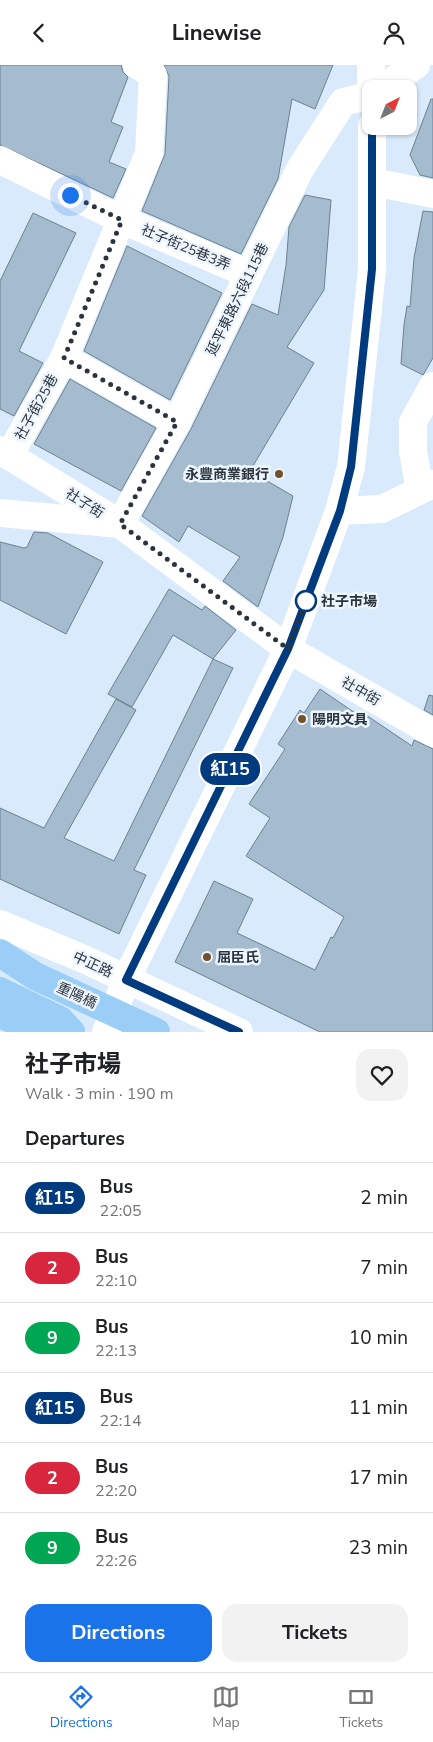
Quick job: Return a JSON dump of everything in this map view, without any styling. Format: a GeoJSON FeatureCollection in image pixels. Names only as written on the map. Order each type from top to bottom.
{"type":"FeatureCollection","features":[{"type":"Feature","properties":{"kind":"main road","name":"重陽橋"},"geometry":{"type":"LineString","coordinates":[[0,953],[35,976],[156,1032]]}},
{"type":"Feature","properties":{"kind":"main road"},"geometry":{"type":"LineString","coordinates":[[0,968],[35,976]]}},
{"type":"Feature","properties":{"kind":"main road"},"geometry":{"type":"LineString","coordinates":[[0,991],[60,1020],[71,1032]]}},
{"type":"Feature","properties":{"kind":"main road"},"geometry":{"type":"LineString","coordinates":[[0,1014],[40,1032]]}},
{"type":"Feature","properties":{"kind":"street"},"geometry":{"type":"LineString","coordinates":[[371,65],[371,80]]}},
{"type":"Feature","properties":{"kind":"street"},"geometry":{"type":"LineString","coordinates":[[394,80],[416,65]]}},
{"type":"Feature","properties":{"kind":"street","name":"社子街25巷"},"geometry":{"type":"LineString","coordinates":[[4,453],[64,358],[149,153],[145,70]]}},
{"type":"Feature","properties":{"kind":"street","name":"延平東路六段115巷"},"geometry":{"type":"LineString","coordinates":[[120,524],[177,422],[300,169],[343,102],[362,97]]}},
{"type":"Feature","properties":{"kind":"street"},"geometry":{"type":"LineString","coordinates":[[106,1032],[126,980],[288,649],[340,511],[351,467],[370,296],[372,269],[372,135]]}},
{"type":"Feature","properties":{"kind":"street","name":"社子街25巷3弄"},"geometry":{"type":"LineString","coordinates":[[0,161],[122,220],[249,273]]}},
{"type":"Feature","properties":{"kind":"street"},"geometry":{"type":"LineString","coordinates":[[373,182],[433,194]]}},
{"type":"Feature","properties":{"kind":"street"},"geometry":{"type":"LineString","coordinates":[[64,358],[177,422]]}},
{"type":"Feature","properties":{"kind":"street"},"geometry":{"type":"LineString","coordinates":[[340,511],[382,509],[427,487],[413,451],[413,422],[433,386]]}},
{"type":"Feature","properties":{"kind":"street","name":"社子街"},"geometry":{"type":"LineString","coordinates":[[4,453],[120,524],[288,649]]}},
{"type":"Feature","properties":{"kind":"street"},"geometry":{"type":"LineString","coordinates":[[0,513],[120,524]]}},
{"type":"Feature","properties":{"kind":"street","name":"社中街"},"geometry":{"type":"LineString","coordinates":[[288,649],[433,733]]}},
{"type":"Feature","properties":{"kind":"street","name":"中正路"},"geometry":{"type":"LineString","coordinates":[[0,924],[86,960],[240,1032]]}},
{"type":"Feature","properties":{"kind":"building"},"geometry":{"type":"Polygon","coordinates":[[[0,65],[121,65],[123,72],[128,77],[111,122],[123,127],[109,162],[126,169],[113,198],[0,145],[0,65]]]}},
{"type":"Feature","properties":{"kind":"building"},"geometry":{"type":"Polygon","coordinates":[[[164,65],[333,65],[315,109],[292,99],[278,179],[241,254],[142,211],[165,154],[169,76],[164,65]]]}},
{"type":"Feature","properties":{"kind":"building"},"geometry":{"type":"Polygon","coordinates":[[[431,99],[433,99],[433,178],[420,175],[410,155],[431,99]]]}},
{"type":"Feature","properties":{"kind":"building"},"geometry":{"type":"Polygon","coordinates":[[[305,195],[331,200],[324,290],[287,347],[314,363],[250,471],[293,496],[283,537],[258,607],[223,581],[240,557],[188,526],[179,542],[142,516],[191,429],[252,304],[278,315],[286,265],[289,227],[305,195]]]}},
{"type":"Feature","properties":{"kind":"building"},"geometry":{"type":"Polygon","coordinates":[[[423,211],[433,212],[433,358],[423,375],[401,364],[404,325],[407,306],[410,307],[414,258],[423,211]]]}},
{"type":"Feature","properties":{"kind":"building"},"geometry":{"type":"Polygon","coordinates":[[[33,213],[76,233],[19,351],[43,363],[14,416],[0,409],[0,281],[33,213]]]}},
{"type":"Feature","properties":{"kind":"building"},"geometry":{"type":"Polygon","coordinates":[[[127,246],[222,293],[170,400],[84,351],[127,246]]]}},
{"type":"Feature","properties":{"kind":"building"},"geometry":{"type":"Polygon","coordinates":[[[70,379],[156,428],[121,491],[34,444],[70,379]]]}},
{"type":"Feature","properties":{"kind":"building"},"geometry":{"type":"Polygon","coordinates":[[[34,532],[48,533],[103,562],[66,634],[0,600],[0,542],[24,548],[27,547],[34,532]]]}},
{"type":"Feature","properties":{"kind":"building"},"geometry":{"type":"Polygon","coordinates":[[[169,589],[202,610],[205,606],[236,630],[213,659],[173,635],[132,707],[108,694],[169,589]]]}},
{"type":"Feature","properties":{"kind":"building"},"geometry":{"type":"Polygon","coordinates":[[[213,659],[233,668],[134,870],[146,875],[119,934],[0,879],[0,808],[44,828],[116,699],[136,710],[64,838],[114,861],[213,659]]]}},
{"type":"Feature","properties":{"kind":"building"},"geometry":{"type":"Polygon","coordinates":[[[320,689],[364,719],[366,715],[412,746],[414,740],[433,749],[433,1032],[320,1032],[175,962],[214,881],[253,899],[237,933],[315,970],[331,937],[333,938],[344,917],[246,856],[270,818],[249,804],[285,749],[278,744],[300,710],[304,713],[320,689]]]}},
{"type":"Feature","properties":{"kind":"building"},"geometry":{"type":"Polygon","coordinates":[[[429,695],[433,696],[433,715],[424,710],[429,695]]]}},
{"type":"Feature","properties":{"kind":"bus line","name":"紅15"},"geometry":{"type":"LineString","coordinates":[[239,1032],[180,1003],[126,980],[288,649],[340,511],[351,467],[372,269],[372,135]]}},
{"type":"Feature","properties":{"kind":"place","name":"永豐商業銀行"},"geometry":{"type":"Point","coordinates":[279,474]}},
{"type":"Feature","properties":{"kind":"place","name":"社子市場"},"geometry":{"type":"Point","coordinates":[306,601]}},
{"type":"Feature","properties":{"kind":"place","name":"陽明文具"},"geometry":{"type":"Point","coordinates":[302,719]}},
{"type":"Feature","properties":{"kind":"place","name":"屈臣氏"},"geometry":{"type":"Point","coordinates":[207,957]}},
{"type":"Feature","properties":{"kind":"route"},"geometry":{"type":"LineString","coordinates":[[70,195],[122,220],[64,358],[177,422],[120,524],[288,649],[306,601]]}}]}
